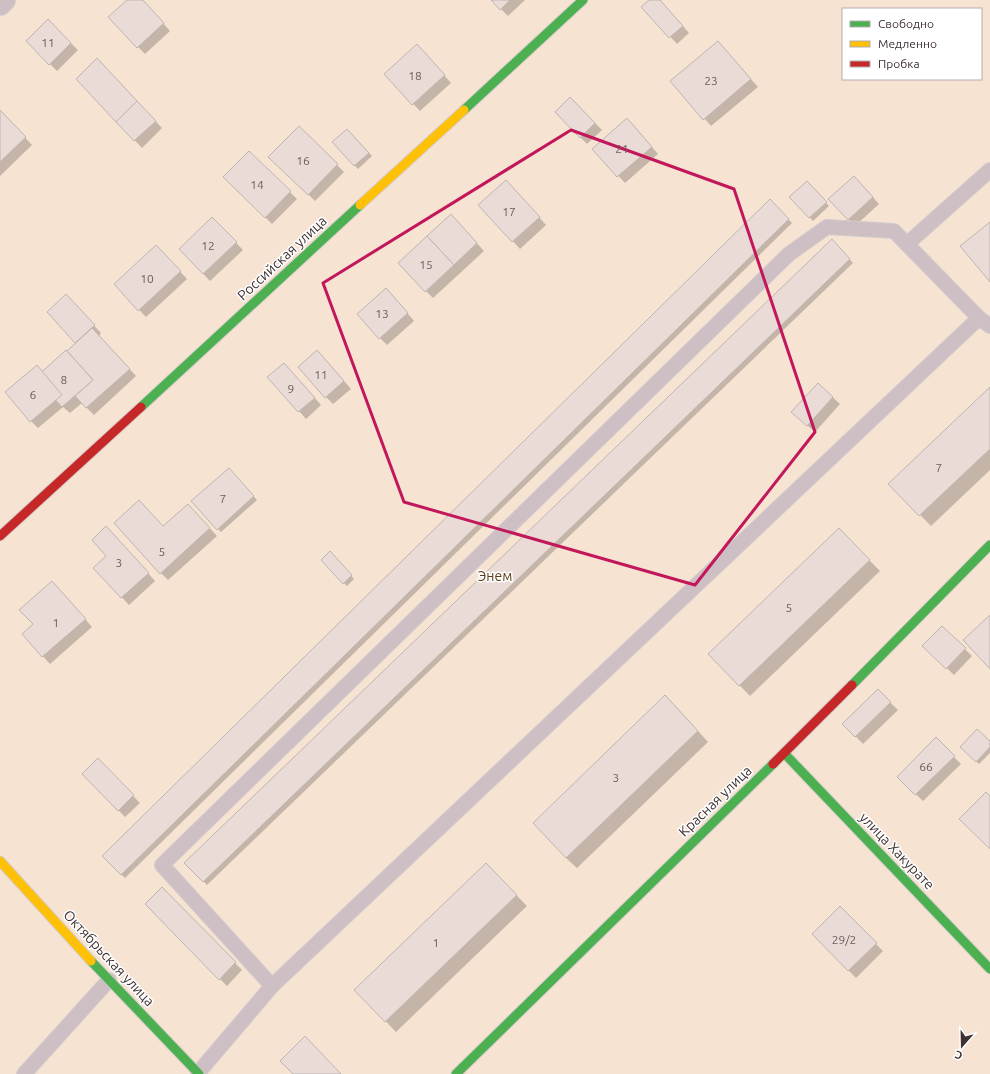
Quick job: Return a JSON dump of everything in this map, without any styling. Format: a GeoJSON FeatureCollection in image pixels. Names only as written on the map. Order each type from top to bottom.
{"type":"FeatureCollection","features":[{"type":"Feature","properties":{"kind":"street"},"geometry":{"type":"LineString","coordinates":[[0,4],[4,0]]}},
{"type":"Feature","properties":{"kind":"street","name":"Российская улица"},"geometry":{"type":"LineString","coordinates":[[0,536],[583,0]]}},
{"type":"Feature","properties":{"kind":"street","name":"Красная улица"},"geometry":{"type":"LineString","coordinates":[[456,1074],[784,753],[990,545]]}},
{"type":"Feature","properties":{"kind":"street","name":"улица Хакурате"},"geometry":{"type":"LineString","coordinates":[[784,753],[990,968]]}},
{"type":"Feature","properties":{"kind":"street","name":"Октябрьская улица"},"geometry":{"type":"LineString","coordinates":[[0,861],[109,980],[198,1073]]}},
{"type":"Feature","properties":{"kind":"lane"},"geometry":{"type":"LineString","coordinates":[[907,244],[990,170]]}},
{"type":"Feature","properties":{"kind":"lane"},"geometry":{"type":"LineString","coordinates":[[198,1073],[272,986],[984,322],[894,231],[827,227],[788,254],[162,865],[272,986]]}},
{"type":"Feature","properties":{"kind":"lane"},"geometry":{"type":"LineString","coordinates":[[24,1074],[109,980]]}},
{"type":"Feature","properties":{"kind":"highlighted area"},"geometry":{"type":"Polygon","coordinates":[[[571,130],[734,189],[815,432],[695,585],[404,502],[323,283],[571,130]]]}},
{"type":"Feature","properties":{"kind":"green space","name":"Энем"},"geometry":{"type":"Polygon","coordinates":[[[0,0],[990,0],[990,1074],[0,1074],[0,0]]]}},
{"type":"Feature","properties":{"kind":"building"},"geometry":{"type":"Polygon","coordinates":[[[127,0],[143,0],[164,23],[137,48],[108,17],[127,0]]]}},
{"type":"Feature","properties":{"kind":"building"},"geometry":{"type":"Polygon","coordinates":[[[491,0],[510,0],[500,10],[491,0]]]}},
{"type":"Feature","properties":{"kind":"building"},"geometry":{"type":"Polygon","coordinates":[[[649,0],[660,0],[683,26],[669,38],[641,7],[649,0]]]}},
{"type":"Feature","properties":{"kind":"building"},"geometry":{"type":"Polygon","coordinates":[[[48,19],[71,43],[49,65],[26,41],[48,19]]]}},
{"type":"Feature","properties":{"kind":"building"},"geometry":{"type":"Polygon","coordinates":[[[718,41],[751,79],[703,120],[670,81],[718,41]]]}},
{"type":"Feature","properties":{"kind":"building"},"geometry":{"type":"Polygon","coordinates":[[[417,44],[445,75],[412,105],[384,74],[417,44]]]}},
{"type":"Feature","properties":{"kind":"building"},"geometry":{"type":"Polygon","coordinates":[[[97,58],[137,101],[116,122],[76,79],[97,58]]]}},
{"type":"Feature","properties":{"kind":"building"},"geometry":{"type":"Polygon","coordinates":[[[570,97],[595,123],[580,138],[555,112],[570,97]]]}},
{"type":"Feature","properties":{"kind":"building"},"geometry":{"type":"Polygon","coordinates":[[[137,101],[156,121],[134,141],[116,122],[137,101]]]}},
{"type":"Feature","properties":{"kind":"building"},"geometry":{"type":"Polygon","coordinates":[[[0,110],[26,137],[0,162],[0,110]]]}},
{"type":"Feature","properties":{"kind":"building"},"geometry":{"type":"Polygon","coordinates":[[[627,118],[652,147],[617,177],[592,149],[627,118]]]}},
{"type":"Feature","properties":{"kind":"building"},"geometry":{"type":"Polygon","coordinates":[[[299,126],[338,164],[308,195],[268,157],[299,126]]]}},
{"type":"Feature","properties":{"kind":"building"},"geometry":{"type":"Polygon","coordinates":[[[347,129],[369,153],[354,166],[332,142],[347,129]]]}},
{"type":"Feature","properties":{"kind":"building"},"geometry":{"type":"Polygon","coordinates":[[[249,151],[291,191],[265,218],[223,177],[249,151]]]}},
{"type":"Feature","properties":{"kind":"building"},"geometry":{"type":"Polygon","coordinates":[[[854,176],[873,197],[848,220],[828,199],[854,176]]]}},
{"type":"Feature","properties":{"kind":"building"},"geometry":{"type":"Polygon","coordinates":[[[506,180],[540,217],[512,242],[478,205],[506,180]]]}},
{"type":"Feature","properties":{"kind":"building"},"geometry":{"type":"Polygon","coordinates":[[[807,181],[827,202],[809,218],[789,197],[807,181]]]}},
{"type":"Feature","properties":{"kind":"building"},"geometry":{"type":"Polygon","coordinates":[[[770,199],[789,219],[121,875],[102,856],[770,199]]]}},
{"type":"Feature","properties":{"kind":"building"},"geometry":{"type":"Polygon","coordinates":[[[451,214],[477,243],[454,265],[427,236],[451,214]]]}},
{"type":"Feature","properties":{"kind":"building"},"geometry":{"type":"Polygon","coordinates":[[[212,217],[237,242],[203,274],[179,249],[212,217]]]}},
{"type":"Feature","properties":{"kind":"building"},"geometry":{"type":"Polygon","coordinates":[[[990,222],[990,282],[960,246],[990,222]]]}},
{"type":"Feature","properties":{"kind":"building"},"geometry":{"type":"Polygon","coordinates":[[[427,236],[454,265],[425,292],[398,263],[427,236]]]}},
{"type":"Feature","properties":{"kind":"building"},"geometry":{"type":"Polygon","coordinates":[[[832,239],[850,259],[203,882],[184,863],[832,239]]]}},
{"type":"Feature","properties":{"kind":"building"},"geometry":{"type":"Polygon","coordinates":[[[156,245],[181,271],[138,311],[114,284],[156,245]]]}},
{"type":"Feature","properties":{"kind":"building"},"geometry":{"type":"Polygon","coordinates":[[[386,288],[408,313],[379,339],[357,314],[386,288]]]}},
{"type":"Feature","properties":{"kind":"building"},"geometry":{"type":"Polygon","coordinates":[[[66,294],[95,325],[75,343],[47,312],[66,294]]]}},
{"type":"Feature","properties":{"kind":"building"},"geometry":{"type":"Polygon","coordinates":[[[92,328],[130,369],[86,408],[75,396],[93,380],[67,351],[92,328]]]}},
{"type":"Feature","properties":{"kind":"building"},"geometry":{"type":"Polygon","coordinates":[[[66,350],[93,380],[62,407],[35,378],[66,350]]]}},
{"type":"Feature","properties":{"kind":"building"},"geometry":{"type":"Polygon","coordinates":[[[317,350],[344,381],[325,398],[298,367],[317,350]]]}},
{"type":"Feature","properties":{"kind":"building"},"geometry":{"type":"Polygon","coordinates":[[[284,363],[315,398],[298,412],[267,377],[284,363]]]}},
{"type":"Feature","properties":{"kind":"building"},"geometry":{"type":"Polygon","coordinates":[[[37,365],[62,395],[30,422],[5,392],[37,365]]]}},
{"type":"Feature","properties":{"kind":"building"},"geometry":{"type":"Polygon","coordinates":[[[818,383],[833,397],[807,426],[791,412],[818,383]]]}},
{"type":"Feature","properties":{"kind":"building"},"geometry":{"type":"Polygon","coordinates":[[[990,387],[990,449],[919,516],[888,484],[990,387]]]}},
{"type":"Feature","properties":{"kind":"building"},"geometry":{"type":"Polygon","coordinates":[[[229,468],[254,496],[217,530],[191,501],[229,468]]]}},
{"type":"Feature","properties":{"kind":"building"},"geometry":{"type":"Polygon","coordinates":[[[139,500],[163,526],[188,504],[210,528],[160,574],[114,523],[139,500]]]}},
{"type":"Feature","properties":{"kind":"building"},"geometry":{"type":"Polygon","coordinates":[[[106,526],[149,573],[121,598],[93,568],[106,556],[92,540],[106,526]]]}},
{"type":"Feature","properties":{"kind":"building"},"geometry":{"type":"Polygon","coordinates":[[[839,528],[870,560],[739,686],[708,654],[839,528]]]}},
{"type":"Feature","properties":{"kind":"building"},"geometry":{"type":"Polygon","coordinates":[[[330,551],[352,575],[343,584],[321,560],[330,551]]]}},
{"type":"Feature","properties":{"kind":"building"},"geometry":{"type":"Polygon","coordinates":[[[52,581],[86,619],[42,657],[22,634],[33,624],[19,610],[52,581]]]}},
{"type":"Feature","properties":{"kind":"building"},"geometry":{"type":"Polygon","coordinates":[[[990,615],[990,669],[963,640],[990,615]]]}},
{"type":"Feature","properties":{"kind":"building"},"geometry":{"type":"Polygon","coordinates":[[[942,626],[966,648],[946,669],[922,646],[942,626]]]}},
{"type":"Feature","properties":{"kind":"building"},"geometry":{"type":"Polygon","coordinates":[[[878,689],[891,702],[855,737],[842,724],[878,689]]]}},
{"type":"Feature","properties":{"kind":"building"},"geometry":{"type":"Polygon","coordinates":[[[665,695],[698,731],[566,858],[533,823],[665,695]]]}},
{"type":"Feature","properties":{"kind":"building"},"geometry":{"type":"Polygon","coordinates":[[[977,729],[990,741],[990,747],[976,762],[960,747],[977,729]]]}},
{"type":"Feature","properties":{"kind":"building"},"geometry":{"type":"Polygon","coordinates":[[[936,737],[955,756],[915,795],[897,777],[936,737]]]}},
{"type":"Feature","properties":{"kind":"building"},"geometry":{"type":"Polygon","coordinates":[[[98,758],[134,795],[118,811],[82,774],[98,758]]]}},
{"type":"Feature","properties":{"kind":"building"},"geometry":{"type":"Polygon","coordinates":[[[986,792],[990,796],[990,849],[959,819],[986,792]]]}},
{"type":"Feature","properties":{"kind":"building"},"geometry":{"type":"Polygon","coordinates":[[[486,863],[517,895],[385,1022],[354,990],[486,863]]]}},
{"type":"Feature","properties":{"kind":"building"},"geometry":{"type":"Polygon","coordinates":[[[162,887],[236,962],[219,980],[145,904],[162,887]]]}},
{"type":"Feature","properties":{"kind":"building"},"geometry":{"type":"Polygon","coordinates":[[[840,906],[877,943],[848,971],[812,934],[840,906]]]}},
{"type":"Feature","properties":{"kind":"building"},"geometry":{"type":"Polygon","coordinates":[[[305,1036],[341,1074],[293,1074],[280,1061],[305,1036]]]}},
{"type":"Feature","properties":{"kind":"traffic: fast"},"geometry":{"type":"LineString","coordinates":[[464,110],[583,0]]}},
{"type":"Feature","properties":{"kind":"traffic: fast"},"geometry":{"type":"LineString","coordinates":[[141,407],[360,205]]}},
{"type":"Feature","properties":{"kind":"traffic: fast"},"geometry":{"type":"LineString","coordinates":[[852,685],[990,545]]}},
{"type":"Feature","properties":{"kind":"traffic: fast"},"geometry":{"type":"LineString","coordinates":[[784,753],[990,969]]}},
{"type":"Feature","properties":{"kind":"traffic: fast"},"geometry":{"type":"LineString","coordinates":[[456,1074],[773,764]]}},
{"type":"Feature","properties":{"kind":"traffic: fast"},"geometry":{"type":"LineString","coordinates":[[91,961],[199,1074]]}},
{"type":"Feature","properties":{"kind":"traffic: slow"},"geometry":{"type":"LineString","coordinates":[[360,205],[464,110]]}},
{"type":"Feature","properties":{"kind":"traffic: slow"},"geometry":{"type":"LineString","coordinates":[[0,861],[91,961]]}},
{"type":"Feature","properties":{"kind":"traffic: jam"},"geometry":{"type":"LineString","coordinates":[[0,536],[141,407]]}},
{"type":"Feature","properties":{"kind":"traffic: jam"},"geometry":{"type":"LineString","coordinates":[[773,764],[852,685]]}}]}
